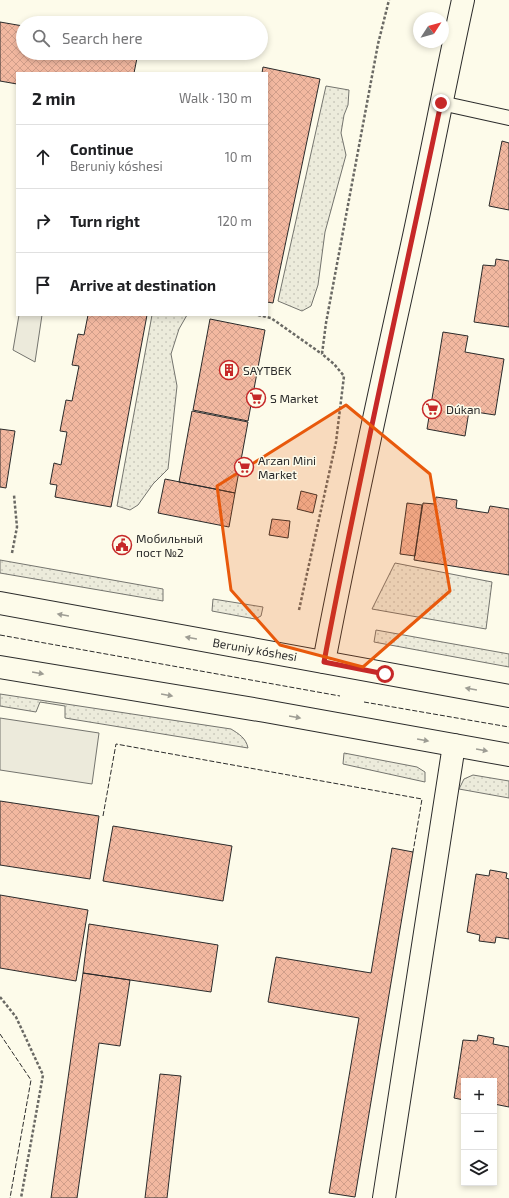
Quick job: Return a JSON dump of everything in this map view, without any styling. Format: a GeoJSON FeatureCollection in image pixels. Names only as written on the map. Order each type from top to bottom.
{"type":"FeatureCollection","features":[{"type":"Feature","properties":{"kind":"street"},"geometry":{"type":"LineString","coordinates":[[324,662],[364,461],[463,0]]}},
{"type":"Feature","properties":{"kind":"street","name":"Beruniy kóshesi"},"geometry":{"type":"LineString","coordinates":[[0,603],[509,696]]}},
{"type":"Feature","properties":{"kind":"street"},"geometry":{"type":"LineString","coordinates":[[0,667],[509,755]]}},
{"type":"Feature","properties":{"kind":"street"},"geometry":{"type":"LineString","coordinates":[[384,1198],[454,746]]}},
{"type":"Feature","properties":{"kind":"lane"},"geometry":{"type":"LineString","coordinates":[[441,103],[509,118]]}},
{"type":"Feature","properties":{"kind":"path"},"geometry":{"type":"LineString","coordinates":[[322,354],[326,323],[378,44],[389,0]]}},
{"type":"Feature","properties":{"kind":"path"},"geometry":{"type":"LineString","coordinates":[[262,316],[271,318],[322,354],[334,364],[344,376],[336,442],[299,610]]}},
{"type":"Feature","properties":{"kind":"path"},"geometry":{"type":"LineString","coordinates":[[12,552],[17,527],[14,495]]}},
{"type":"Feature","properties":{"kind":"path"},"geometry":{"type":"LineString","coordinates":[[0,997],[16,1017],[43,1075],[21,1198]]}},
{"type":"Feature","properties":{"kind":"highlighted area"},"geometry":{"type":"Polygon","coordinates":[[[346,405],[430,474],[450,591],[363,667],[280,645],[231,590],[217,486],[346,405]]]}},
{"type":"Feature","properties":{"kind":"shaded area"},"geometry":{"type":"Polygon","coordinates":[[[326,86],[349,90],[348,105],[344,115],[341,133],[346,155],[325,232],[318,285],[311,306],[302,311],[278,301],[326,86]]]}},
{"type":"Feature","properties":{"kind":"shaded area"},"geometry":{"type":"Polygon","coordinates":[[[19,316],[42,316],[35,362],[13,350],[19,316]]]}},
{"type":"Feature","properties":{"kind":"shaded area"},"geometry":{"type":"Polygon","coordinates":[[[152,316],[186,316],[179,329],[171,354],[177,386],[168,469],[153,484],[138,505],[130,510],[117,506],[152,316]]]}},
{"type":"Feature","properties":{"kind":"shaded area"},"geometry":{"type":"Polygon","coordinates":[[[0,560],[163,589],[163,601],[0,573],[0,560]]]}},
{"type":"Feature","properties":{"kind":"shaded area"},"geometry":{"type":"Polygon","coordinates":[[[395,563],[492,582],[486,629],[372,609],[395,563]]]}},
{"type":"Feature","properties":{"kind":"shaded area"},"geometry":{"type":"Polygon","coordinates":[[[213,599],[263,607],[261,616],[255,619],[212,611],[213,599]]]}},
{"type":"Feature","properties":{"kind":"shaded area"},"geometry":{"type":"Polygon","coordinates":[[[376,630],[509,654],[509,667],[374,642],[376,630]]]}},
{"type":"Feature","properties":{"kind":"shaded area"},"geometry":{"type":"Polygon","coordinates":[[[0,694],[231,729],[244,739],[248,748],[65,718],[65,706],[40,702],[36,712],[0,706],[0,694]]]}},
{"type":"Feature","properties":{"kind":"shaded area"},"geometry":{"type":"Polygon","coordinates":[[[0,718],[99,733],[92,784],[0,770],[0,718]]]}},
{"type":"Feature","properties":{"kind":"shaded area"},"geometry":{"type":"Polygon","coordinates":[[[344,753],[417,767],[425,772],[425,782],[343,764],[344,753]]]}},
{"type":"Feature","properties":{"kind":"shaded area"},"geometry":{"type":"Polygon","coordinates":[[[473,775],[509,781],[509,798],[459,789],[464,779],[473,775]]]}},
{"type":"Feature","properties":{"kind":"building"},"geometry":{"type":"Polygon","coordinates":[[[0,22],[16,25],[16,60],[137,60],[134,72],[16,72],[16,84],[0,81],[0,22]]]}},
{"type":"Feature","properties":{"kind":"building"},"geometry":{"type":"Polygon","coordinates":[[[263,67],[320,79],[273,303],[268,302],[268,72],[262,72],[263,67]]]}},
{"type":"Feature","properties":{"kind":"building"},"geometry":{"type":"Polygon","coordinates":[[[502,141],[509,143],[509,210],[489,206],[502,141]]]}},
{"type":"Feature","properties":{"kind":"building"},"geometry":{"type":"Polygon","coordinates":[[[496,259],[509,261],[509,327],[474,322],[483,265],[495,266],[496,259]]]}},
{"type":"Feature","properties":{"kind":"building"},"geometry":{"type":"Polygon","coordinates":[[[88,316],[147,316],[111,507],[55,497],[57,485],[50,484],[54,463],[61,465],[67,432],[60,431],[66,400],[72,401],[79,366],[72,365],[78,334],[84,335],[88,316]]]}},
{"type":"Feature","properties":{"kind":"building","name":"SAYTBEK"},"geometry":{"type":"Polygon","coordinates":[[[210,319],[265,330],[248,421],[193,410],[210,319]]]}},
{"type":"Feature","properties":{"kind":"building"},"geometry":{"type":"Polygon","coordinates":[[[443,332],[468,336],[465,352],[504,359],[495,415],[469,411],[465,436],[427,429],[443,332]]]}},
{"type":"Feature","properties":{"kind":"building"},"geometry":{"type":"Polygon","coordinates":[[[192,411],[248,422],[235,493],[179,482],[192,411]]]}},
{"type":"Feature","properties":{"kind":"building"},"geometry":{"type":"Polygon","coordinates":[[[0,429],[15,431],[6,488],[0,487],[0,429]]]}},
{"type":"Feature","properties":{"kind":"building"},"geometry":{"type":"Polygon","coordinates":[[[165,479],[235,493],[229,527],[158,513],[165,479]]]}},
{"type":"Feature","properties":{"kind":"building"},"geometry":{"type":"Polygon","coordinates":[[[301,491],[317,495],[313,513],[297,509],[301,491]]]}},
{"type":"Feature","properties":{"kind":"building"},"geometry":{"type":"Polygon","coordinates":[[[436,497],[457,500],[456,508],[488,513],[490,506],[509,509],[509,575],[414,560],[423,503],[435,504],[436,497]]]}},
{"type":"Feature","properties":{"kind":"building"},"geometry":{"type":"Polygon","coordinates":[[[407,503],[422,505],[415,556],[400,554],[407,503]]]}},
{"type":"Feature","properties":{"kind":"building"},"geometry":{"type":"Polygon","coordinates":[[[272,519],[290,521],[288,538],[269,535],[272,519]]]}},
{"type":"Feature","properties":{"kind":"building"},"geometry":{"type":"Polygon","coordinates":[[[0,801],[99,816],[90,879],[0,865],[0,801]]]}},
{"type":"Feature","properties":{"kind":"building"},"geometry":{"type":"Polygon","coordinates":[[[113,826],[232,846],[223,901],[103,881],[113,826]]]}},
{"type":"Feature","properties":{"kind":"building"},"geometry":{"type":"Polygon","coordinates":[[[392,848],[413,852],[355,1197],[329,1193],[359,1018],[268,1002],[276,957],[371,973],[392,848]]]}},
{"type":"Feature","properties":{"kind":"building"},"geometry":{"type":"Polygon","coordinates":[[[490,870],[507,873],[506,878],[509,879],[509,939],[496,937],[495,943],[479,941],[480,935],[467,932],[476,874],[489,876],[490,870]]]}},
{"type":"Feature","properties":{"kind":"building"},"geometry":{"type":"Polygon","coordinates":[[[0,895],[88,910],[76,981],[0,968],[0,895]]]}},
{"type":"Feature","properties":{"kind":"building"},"geometry":{"type":"Polygon","coordinates":[[[89,924],[218,945],[211,992],[83,973],[89,924]]]}},
{"type":"Feature","properties":{"kind":"building"},"geometry":{"type":"Polygon","coordinates":[[[83,973],[130,980],[120,1046],[99,1043],[77,1198],[51,1198],[83,973]]]}},
{"type":"Feature","properties":{"kind":"building"},"geometry":{"type":"Polygon","coordinates":[[[478,1035],[494,1038],[493,1044],[509,1047],[509,1107],[497,1105],[497,1078],[461,1078],[461,1099],[454,1098],[463,1040],[477,1041],[478,1035]]]}},
{"type":"Feature","properties":{"kind":"building"},"geometry":{"type":"Polygon","coordinates":[[[160,1074],[181,1076],[167,1198],[145,1198],[160,1074]]]}},
{"type":"Feature","properties":{"kind":"fence"},"geometry":{"type":"LineString","coordinates":[[0,635],[340,696]]}},
{"type":"Feature","properties":{"kind":"fence"},"geometry":{"type":"LineString","coordinates":[[364,702],[509,727]]}},
{"type":"Feature","properties":{"kind":"fence"},"geometry":{"type":"LineString","coordinates":[[103,816],[116,744],[422,799],[413,852]]}},
{"type":"Feature","properties":{"kind":"fence"},"geometry":{"type":"LineString","coordinates":[[0,1034],[31,1080],[10,1198]]}},
{"type":"Feature","properties":{"kind":"place","name":"SAYTBEK"},"geometry":{"type":"Point","coordinates":[229,370]}},
{"type":"Feature","properties":{"kind":"place","name":"S Market"},"geometry":{"type":"Point","coordinates":[256,398]}},
{"type":"Feature","properties":{"kind":"place","name":"Dúkan"},"geometry":{"type":"Point","coordinates":[432,409]}},
{"type":"Feature","properties":{"kind":"place","name":"Arzan Mini Market"},"geometry":{"type":"Point","coordinates":[244,467]}},
{"type":"Feature","properties":{"kind":"place","name":"Мобильный пост №2"},"geometry":{"type":"Point","coordinates":[122,545]}},
{"type":"Feature","properties":{"kind":"route"},"geometry":{"type":"LineString","coordinates":[[385,674],[324,662],[364,461],[441,103]]}}]}
